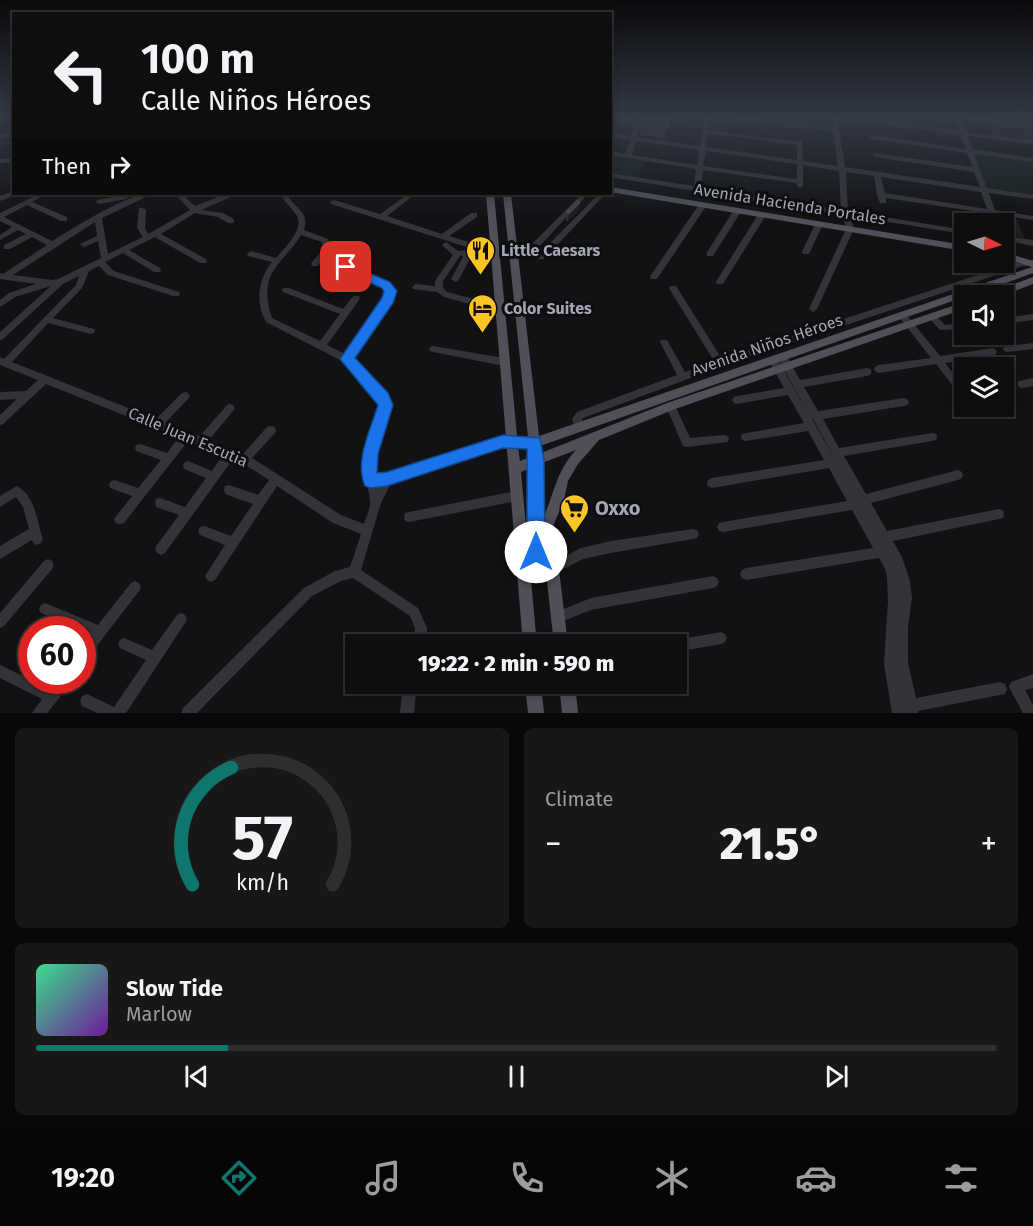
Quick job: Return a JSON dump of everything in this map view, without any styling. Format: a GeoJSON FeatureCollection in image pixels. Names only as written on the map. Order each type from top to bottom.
{"type":"FeatureCollection","features":[{"type":"Feature","properties":{"kind":"main road","name":"Avenida Hacienda Portales"},"geometry":{"type":"LineString","coordinates":[[612,189],[954,246]]}},
{"type":"Feature","properties":{"kind":"main road"},"geometry":{"type":"LineString","coordinates":[[490,195],[529,634]]}},
{"type":"Feature","properties":{"kind":"main road"},"geometry":{"type":"LineString","coordinates":[[507,195],[536,460],[536,552],[552,569],[560,634]]}},
{"type":"Feature","properties":{"kind":"main road"},"geometry":{"type":"LineString","coordinates":[[1006,285],[1031,268],[1014,256]]}},
{"type":"Feature","properties":{"kind":"main road","name":"Avenida Niños Héroes"},"geometry":{"type":"LineString","coordinates":[[514,469],[902,315],[1031,268]]}},
{"type":"Feature","properties":{"kind":"main road","name":"Avenida Niños Héroes"},"geometry":{"type":"LineString","coordinates":[[512,441],[534,443],[781,363],[911,325],[954,309]]}},
{"type":"Feature","properties":{"kind":"main road"},"geometry":{"type":"LineString","coordinates":[[536,552],[558,500],[562,480],[574,460],[600,433]]}},
{"type":"Feature","properties":{"kind":"main road"},"geometry":{"type":"LineString","coordinates":[[534,694],[536,713]]}},
{"type":"Feature","properties":{"kind":"main road"},"geometry":{"type":"LineString","coordinates":[[568,694],[570,711]]}},
{"type":"Feature","properties":{"kind":"street"},"geometry":{"type":"LineString","coordinates":[[628,156],[629,150]]}},
{"type":"Feature","properties":{"kind":"street"},"geometry":{"type":"LineString","coordinates":[[697,189],[702,150]]}},
{"type":"Feature","properties":{"kind":"street"},"geometry":{"type":"LineString","coordinates":[[718,150],[1033,197]]}},
{"type":"Feature","properties":{"kind":"street"},"geometry":{"type":"LineString","coordinates":[[612,153],[800,183],[800,150]]}},
{"type":"Feature","properties":{"kind":"street"},"geometry":{"type":"LineString","coordinates":[[813,309],[850,229],[845,213],[839,150]]}},
{"type":"Feature","properties":{"kind":"street"},"geometry":{"type":"LineString","coordinates":[[875,150],[876,158],[977,170]]}},
{"type":"Feature","properties":{"kind":"street"},"geometry":{"type":"LineString","coordinates":[[965,150],[1033,160]]}},
{"type":"Feature","properties":{"kind":"street"},"geometry":{"type":"LineString","coordinates":[[970,151],[992,212]]}},
{"type":"Feature","properties":{"kind":"street"},"geometry":{"type":"LineString","coordinates":[[877,173],[882,198],[1033,218]]}},
{"type":"Feature","properties":{"kind":"street"},"geometry":{"type":"LineString","coordinates":[[612,175],[954,230]]}},
{"type":"Feature","properties":{"kind":"street"},"geometry":{"type":"LineString","coordinates":[[0,217],[41,195]]}},
{"type":"Feature","properties":{"kind":"street"},"geometry":{"type":"LineString","coordinates":[[178,195],[196,211],[220,214],[231,220]]}},
{"type":"Feature","properties":{"kind":"street"},"geometry":{"type":"LineString","coordinates":[[0,304],[12,295],[86,269],[151,236],[203,205],[228,195]]}},
{"type":"Feature","properties":{"kind":"street"},"geometry":{"type":"LineString","coordinates":[[284,195],[304,222],[301,232],[265,280],[266,316],[347,359],[383,397],[386,405],[370,454],[369,472],[376,503]]}},
{"type":"Feature","properties":{"kind":"street"},"geometry":{"type":"LineString","coordinates":[[381,217],[410,195]]}},
{"type":"Feature","properties":{"kind":"street"},"geometry":{"type":"LineString","coordinates":[[513,247],[533,248],[584,195]]}},
{"type":"Feature","properties":{"kind":"street"},"geometry":{"type":"LineString","coordinates":[[541,257],[601,195]]}},
{"type":"Feature","properties":{"kind":"street"},"geometry":{"type":"LineString","coordinates":[[100,202],[124,197]]}},
{"type":"Feature","properties":{"kind":"street"},"geometry":{"type":"LineString","coordinates":[[2,276],[98,218],[124,197]]}},
{"type":"Feature","properties":{"kind":"street"},"geometry":{"type":"LineString","coordinates":[[26,202],[64,219]]}},
{"type":"Feature","properties":{"kind":"street"},"geometry":{"type":"LineString","coordinates":[[334,202],[444,241],[495,254]]}},
{"type":"Feature","properties":{"kind":"street"},"geometry":{"type":"LineString","coordinates":[[654,277],[703,205]]}},
{"type":"Feature","properties":{"kind":"street"},"geometry":{"type":"LineString","coordinates":[[142,210],[141,228],[151,236],[203,261]]}},
{"type":"Feature","properties":{"kind":"street"},"geometry":{"type":"LineString","coordinates":[[710,254],[738,210]]}},
{"type":"Feature","properties":{"kind":"street"},"geometry":{"type":"LineString","coordinates":[[444,241],[474,215]]}},
{"type":"Feature","properties":{"kind":"street"},"geometry":{"type":"LineString","coordinates":[[720,282],[762,215]]}},
{"type":"Feature","properties":{"kind":"street"},"geometry":{"type":"LineString","coordinates":[[0,217],[52,244]]}},
{"type":"Feature","properties":{"kind":"street"},"geometry":{"type":"LineString","coordinates":[[98,218],[103,260],[111,273],[176,294]]}},
{"type":"Feature","properties":{"kind":"street"},"geometry":{"type":"LineString","coordinates":[[806,252],[819,224]]}},
{"type":"Feature","properties":{"kind":"street"},"geometry":{"type":"LineString","coordinates":[[0,238],[18,227]]}},
{"type":"Feature","properties":{"kind":"street"},"geometry":{"type":"LineString","coordinates":[[301,232],[325,241],[327,250],[315,264]]}},
{"type":"Feature","properties":{"kind":"street"},"geometry":{"type":"LineString","coordinates":[[7,247],[31,234]]}},
{"type":"Feature","properties":{"kind":"street"},"geometry":{"type":"LineString","coordinates":[[84,244],[101,237]]}},
{"type":"Feature","properties":{"kind":"street"},"geometry":{"type":"LineString","coordinates":[[1014,240],[1033,243]]}},
{"type":"Feature","properties":{"kind":"street"},"geometry":{"type":"LineString","coordinates":[[444,241],[457,254]]}},
{"type":"Feature","properties":{"kind":"street"},"geometry":{"type":"LineString","coordinates":[[123,250],[157,270]]}},
{"type":"Feature","properties":{"kind":"street"},"geometry":{"type":"LineString","coordinates":[[439,289],[439,281],[457,254],[465,252],[467,257],[455,279]]}},
{"type":"Feature","properties":{"kind":"street"},"geometry":{"type":"LineString","coordinates":[[251,254],[278,261]]}},
{"type":"Feature","properties":{"kind":"street"},"geometry":{"type":"LineString","coordinates":[[346,267],[386,285],[390,291],[388,299],[347,359]]}},
{"type":"Feature","properties":{"kind":"street"},"geometry":{"type":"LineString","coordinates":[[579,428],[577,419],[580,415],[720,363],[1031,268]]}},
{"type":"Feature","properties":{"kind":"street"},"geometry":{"type":"LineString","coordinates":[[2,362],[79,286],[86,269]]}},
{"type":"Feature","properties":{"kind":"street"},"geometry":{"type":"LineString","coordinates":[[2,276],[53,282]]}},
{"type":"Feature","properties":{"kind":"street"},"geometry":{"type":"LineString","coordinates":[[0,337],[53,282]]}},
{"type":"Feature","properties":{"kind":"street"},"geometry":{"type":"LineString","coordinates":[[416,287],[439,289],[444,294],[500,309]]}},
{"type":"Feature","properties":{"kind":"street"},"geometry":{"type":"LineString","coordinates":[[673,288],[720,363]]}},
{"type":"Feature","properties":{"kind":"street"},"geometry":{"type":"LineString","coordinates":[[286,290],[345,313]]}},
{"type":"Feature","properties":{"kind":"street"},"geometry":{"type":"LineString","coordinates":[[321,346],[356,298]]}},
{"type":"Feature","properties":{"kind":"street"},"geometry":{"type":"LineString","coordinates":[[902,315],[954,380]]}},
{"type":"Feature","properties":{"kind":"street"},"geometry":{"type":"LineString","coordinates":[[932,317],[943,328],[954,327]]}},
{"type":"Feature","properties":{"kind":"street"},"geometry":{"type":"LineString","coordinates":[[1014,320],[1033,317]]}},
{"type":"Feature","properties":{"kind":"street"},"geometry":{"type":"LineString","coordinates":[[47,320],[91,331]]}},
{"type":"Feature","properties":{"kind":"street"},"geometry":{"type":"LineString","coordinates":[[664,342],[683,377]]}},
{"type":"Feature","properties":{"kind":"street"},"geometry":{"type":"LineString","coordinates":[[1007,350],[1033,346]]}},
{"type":"Feature","properties":{"kind":"street"},"geometry":{"type":"LineString","coordinates":[[433,349],[504,362]]}},
{"type":"Feature","properties":{"kind":"street"},"geometry":{"type":"LineString","coordinates":[[879,369],[993,352]]}},
{"type":"Feature","properties":{"kind":"street","name":"Calle Juan Escutia"},"geometry":{"type":"LineString","coordinates":[[2,362],[245,459],[337,519],[367,531]]}},
{"type":"Feature","properties":{"kind":"street"},"geometry":{"type":"LineString","coordinates":[[781,363],[813,421],[831,463],[885,537],[904,581],[906,598],[902,626],[902,663],[907,710]]}},
{"type":"Feature","properties":{"kind":"street"},"geometry":{"type":"LineString","coordinates":[[737,400],[867,372]]}},
{"type":"Feature","properties":{"kind":"street"},"geometry":{"type":"LineString","coordinates":[[0,421],[45,379]]}},
{"type":"Feature","properties":{"kind":"street"},"geometry":{"type":"LineString","coordinates":[[1022,384],[1033,381]]}},
{"type":"Feature","properties":{"kind":"street"},"geometry":{"type":"LineString","coordinates":[[0,396],[29,394]]}},
{"type":"Feature","properties":{"kind":"street"},"geometry":{"type":"LineString","coordinates":[[157,425],[185,396]]}},
{"type":"Feature","properties":{"kind":"street"},"geometry":{"type":"LineString","coordinates":[[746,437],[904,402]]}},
{"type":"Feature","properties":{"kind":"street"},"geometry":{"type":"LineString","coordinates":[[671,406],[687,443],[724,439]]}},
{"type":"Feature","properties":{"kind":"street"},"geometry":{"type":"LineString","coordinates":[[201,442],[230,408]]}},
{"type":"Feature","properties":{"kind":"street"},"geometry":{"type":"LineString","coordinates":[[813,421],[837,453],[895,581],[890,661],[907,710]]}},
{"type":"Feature","properties":{"kind":"street"},"geometry":{"type":"LineString","coordinates":[[245,459],[271,430]]}},
{"type":"Feature","properties":{"kind":"street"},"geometry":{"type":"LineString","coordinates":[[120,519],[186,436]]}},
{"type":"Feature","properties":{"kind":"street"},"geometry":{"type":"LineString","coordinates":[[837,453],[932,437]]}},
{"type":"Feature","properties":{"kind":"street"},"geometry":{"type":"LineString","coordinates":[[371,481],[387,479],[512,441]]}},
{"type":"Feature","properties":{"kind":"street"},"geometry":{"type":"LineString","coordinates":[[140,448],[169,458]]}},
{"type":"Feature","properties":{"kind":"street"},"geometry":{"type":"LineString","coordinates":[[161,549],[231,453]]}},
{"type":"Feature","properties":{"kind":"street"},"geometry":{"type":"LineString","coordinates":[[712,483],[831,463]]}},
{"type":"Feature","properties":{"kind":"street"},"geometry":{"type":"LineString","coordinates":[[188,466],[213,476]]}},
{"type":"Feature","properties":{"kind":"street"},"geometry":{"type":"LineString","coordinates":[[723,527],[859,502],[958,475]]}},
{"type":"Feature","properties":{"kind":"street"},"geometry":{"type":"LineString","coordinates":[[211,576],[276,478]]}},
{"type":"Feature","properties":{"kind":"street"},"geometry":{"type":"LineString","coordinates":[[354,572],[376,503],[387,479]]}},
{"type":"Feature","properties":{"kind":"street"},"geometry":{"type":"LineString","coordinates":[[114,485],[140,494]]}},
{"type":"Feature","properties":{"kind":"street"},"geometry":{"type":"LineString","coordinates":[[0,502],[17,490],[26,503],[36,535],[0,553]]}},
{"type":"Feature","properties":{"kind":"street"},"geometry":{"type":"LineString","coordinates":[[229,490],[260,501]]}},
{"type":"Feature","properties":{"kind":"street"},"geometry":{"type":"LineString","coordinates":[[409,517],[517,496]]}},
{"type":"Feature","properties":{"kind":"street"},"geometry":{"type":"LineString","coordinates":[[160,503],[186,512]]}},
{"type":"Feature","properties":{"kind":"street"},"geometry":{"type":"LineString","coordinates":[[885,537],[999,514]]}},
{"type":"Feature","properties":{"kind":"street"},"geometry":{"type":"LineString","coordinates":[[204,531],[233,542]]}},
{"type":"Feature","properties":{"kind":"street"},"geometry":{"type":"LineString","coordinates":[[552,569],[581,554],[693,534]]}},
{"type":"Feature","properties":{"kind":"street"},"geometry":{"type":"LineString","coordinates":[[746,574],[881,552]]}},
{"type":"Feature","properties":{"kind":"street"},"geometry":{"type":"LineString","coordinates":[[0,622],[48,565]]}},
{"type":"Feature","properties":{"kind":"street"},"geometry":{"type":"LineString","coordinates":[[188,713],[308,592],[339,575],[354,572],[414,612],[421,627],[421,634]]}},
{"type":"Feature","properties":{"kind":"street"},"geometry":{"type":"LineString","coordinates":[[558,617],[591,604],[713,582]]}},
{"type":"Feature","properties":{"kind":"street"},"geometry":{"type":"LineString","coordinates":[[96,637],[135,587]]}},
{"type":"Feature","properties":{"kind":"street"},"geometry":{"type":"LineString","coordinates":[[45,609],[100,632]]}},
{"type":"Feature","properties":{"kind":"street"},"geometry":{"type":"LineString","coordinates":[[118,713],[181,619]]}},
{"type":"Feature","properties":{"kind":"street"},"geometry":{"type":"LineString","coordinates":[[687,644],[721,638]]}},
{"type":"Feature","properties":{"kind":"street"},"geometry":{"type":"LineString","coordinates":[[124,644],[155,658]]}},
{"type":"Feature","properties":{"kind":"street"},"geometry":{"type":"LineString","coordinates":[[0,671],[52,697]]}},
{"type":"Feature","properties":{"kind":"street"},"geometry":{"type":"LineString","coordinates":[[1030,713],[1016,687],[1033,681]]}},
{"type":"Feature","properties":{"kind":"street"},"geometry":{"type":"LineString","coordinates":[[907,710],[1000,689]]}},
{"type":"Feature","properties":{"kind":"street"},"geometry":{"type":"LineString","coordinates":[[39,713],[54,694]]}},
{"type":"Feature","properties":{"kind":"street"},"geometry":{"type":"LineString","coordinates":[[407,713],[409,694]]}},
{"type":"Feature","properties":{"kind":"street"},"geometry":{"type":"LineString","coordinates":[[87,701],[112,713]]}},
{"type":"Feature","properties":{"kind":"shaded area"},"geometry":{"type":"Polygon","coordinates":[[[973,153],[1033,161],[1033,196],[987,189],[973,153]]]}},
{"type":"Feature","properties":{"kind":"shaded area"},"geometry":{"type":"Polygon","coordinates":[[[612,155],[646,160],[638,177],[612,173],[612,155]]]}},
{"type":"Feature","properties":{"kind":"shaded area"},"geometry":{"type":"Polygon","coordinates":[[[1014,219],[1017,219],[1024,238],[1014,236],[1014,219]]]}},
{"type":"Feature","properties":{"kind":"building"},"geometry":{"type":"Polygon","coordinates":[[[577,201],[580,202],[569,213],[567,212],[577,201]]]}},
{"type":"Feature","properties":{"kind":"place","name":"Little Caesars"},"geometry":{"type":"Point","coordinates":[480,276]}},
{"type":"Feature","properties":{"kind":"place","name":"Color Suites"},"geometry":{"type":"Point","coordinates":[483,334]}},
{"type":"Feature","properties":{"kind":"place","name":"Oxxo"},"geometry":{"type":"Point","coordinates":[574,534]}},
{"type":"Feature","properties":{"kind":"route"},"geometry":{"type":"LineString","coordinates":[[346,267],[386,285],[390,291],[390,296],[347,359],[383,397],[386,405],[370,454],[371,481],[387,479],[503,442],[534,443],[536,552]]}}]}
